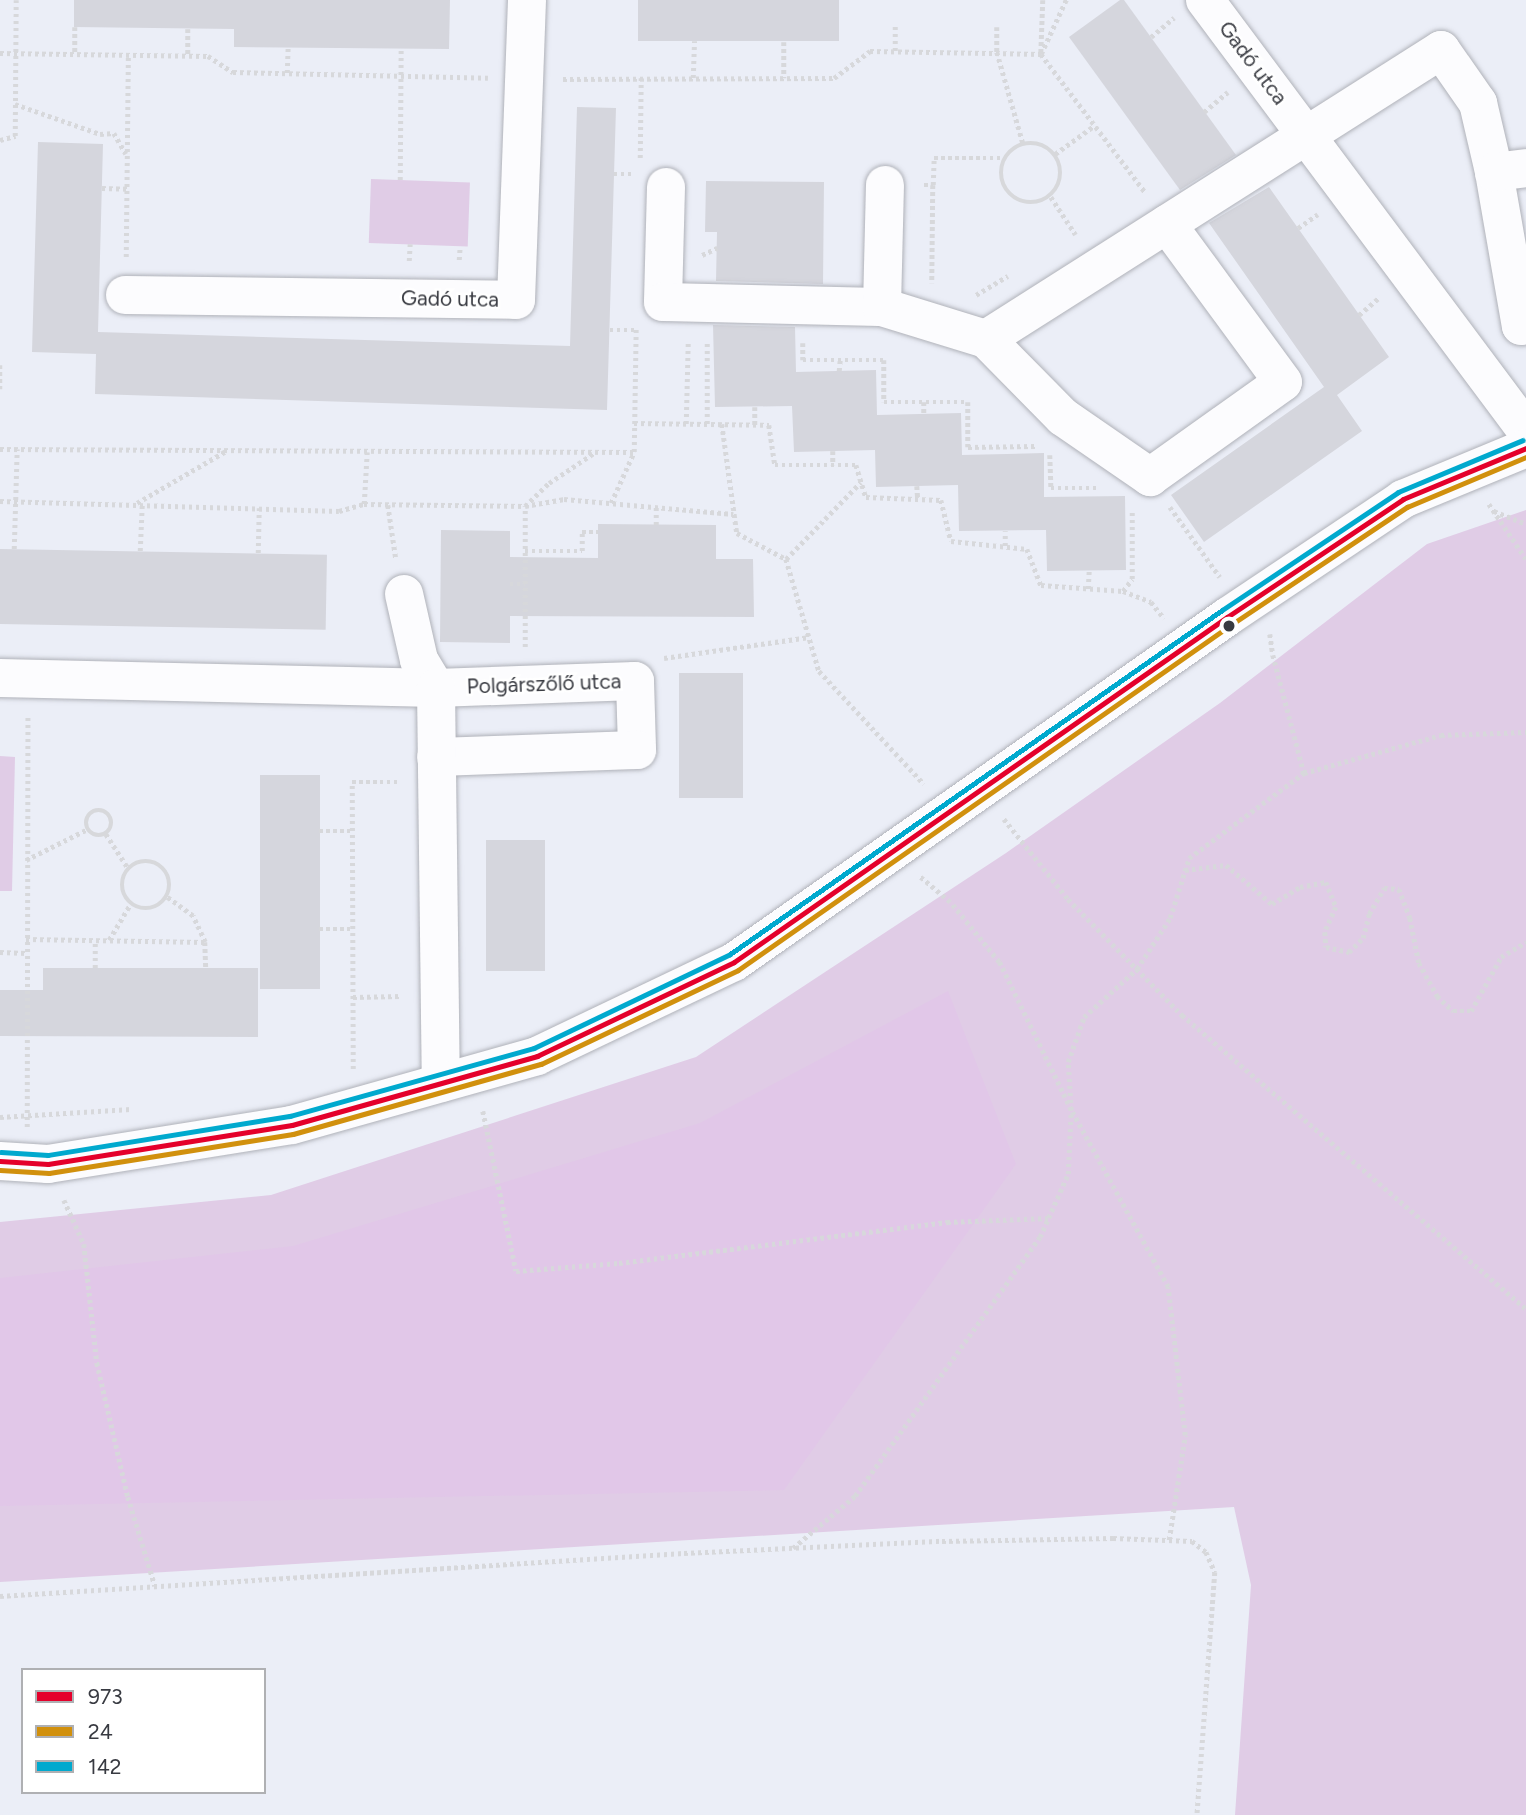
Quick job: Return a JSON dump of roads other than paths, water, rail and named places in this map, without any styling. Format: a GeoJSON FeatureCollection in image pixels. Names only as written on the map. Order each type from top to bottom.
{"type":"FeatureCollection","features":[{"type":"Feature","properties":{"kind":"street","name":"Gadó utca"},"geometry":{"type":"LineString","coordinates":[[125,295],[516,300],[527,0]]}},
{"type":"Feature","properties":{"kind":"street","name":"Gadó utca"},"geometry":{"type":"LineString","coordinates":[[1190,8],[1307,134],[1526,430]]}},
{"type":"Feature","properties":{"kind":"street"},"geometry":{"type":"LineString","coordinates":[[986,339],[1441,50],[1478,103],[1510,170],[1521,326],[1526,325]]}},
{"type":"Feature","properties":{"kind":"street"},"geometry":{"type":"LineString","coordinates":[[653,180],[663,302],[882,307],[986,339],[1063,417],[1150,477],[1283,382],[1167,223]]}},
{"type":"Feature","properties":{"kind":"street"},"geometry":{"type":"LineString","coordinates":[[882,307],[885,185]]}},
{"type":"Feature","properties":{"kind":"street"},"geometry":{"type":"LineString","coordinates":[[13,1162],[48,1164],[292,1125],[537,1056],[734,962],[1266,591],[1403,499],[1526,448]]}},
{"type":"Feature","properties":{"kind":"street"},"geometry":{"type":"LineString","coordinates":[[404,594],[419,660],[436,688]]}},
{"type":"Feature","properties":{"kind":"street","name":"Polgárszőlő utca"},"geometry":{"type":"LineString","coordinates":[[15,679],[436,688],[635,681],[638,750],[437,769]]}},
{"type":"Feature","properties":{"kind":"street","name":"Polgárszőlő utca"},"geometry":{"type":"LineString","coordinates":[[436,688],[441,1083]]}}]}
